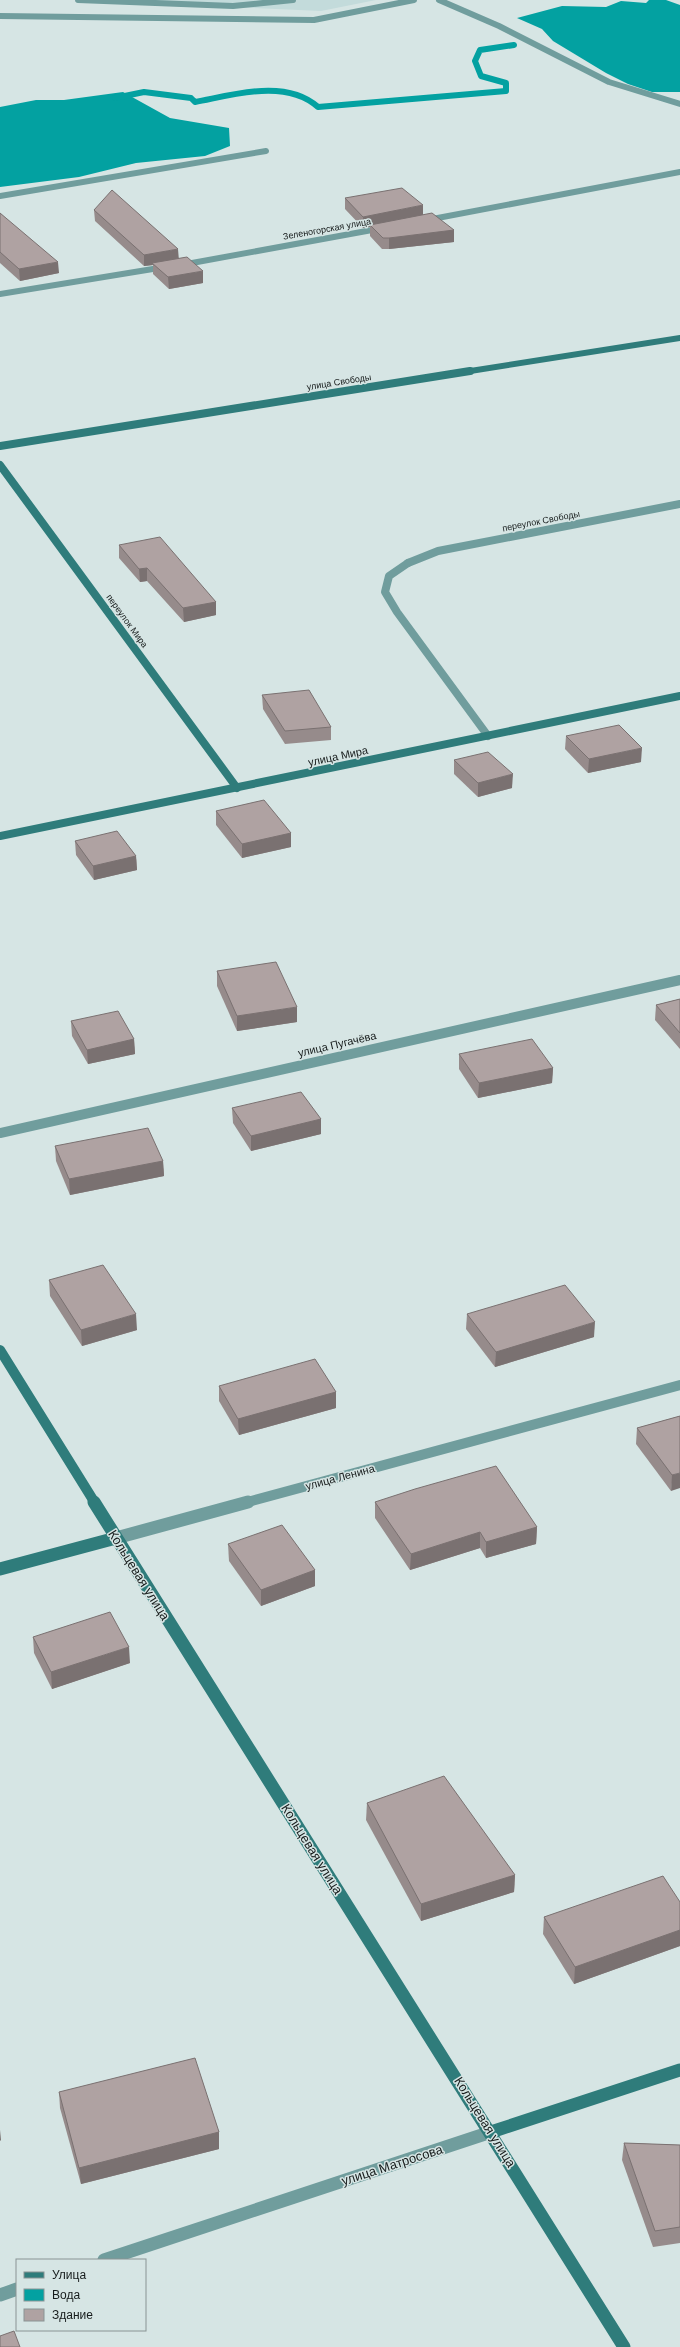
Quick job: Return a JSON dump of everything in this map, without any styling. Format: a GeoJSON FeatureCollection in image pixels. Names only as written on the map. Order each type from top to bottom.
{"type":"FeatureCollection","features":[{"type":"Feature","properties":{"kind":"street"},"geometry":{"type":"LineString","coordinates":[[78,0],[233,6],[293,0]]}},
{"type":"Feature","properties":{"kind":"street"},"geometry":{"type":"LineString","coordinates":[[0,16],[314,20],[414,0]]}},
{"type":"Feature","properties":{"kind":"street"},"geometry":{"type":"LineString","coordinates":[[439,0],[499,26],[609,82],[680,104]]}},
{"type":"Feature","properties":{"kind":"street"},"geometry":{"type":"LineString","coordinates":[[0,196],[266,151]]}},
{"type":"Feature","properties":{"kind":"street"},"geometry":{"type":"LineString","coordinates":[[418,222],[680,172]]}},
{"type":"Feature","properties":{"kind":"street","name":"Зеленогорская улица"},"geometry":{"type":"LineString","coordinates":[[0,294],[80,282],[387,228]]}},
{"type":"Feature","properties":{"kind":"street","name":"улица Свободы"},"geometry":{"type":"LineString","coordinates":[[0,446],[680,338]]}},
{"type":"Feature","properties":{"kind":"street","name":"переулок Мира"},"geometry":{"type":"LineString","coordinates":[[0,465],[237,788]]}},
{"type":"Feature","properties":{"kind":"street","name":"переулок Свободы"},"geometry":{"type":"LineString","coordinates":[[488,736],[397,612],[385,592],[389,576],[408,563],[446,549],[680,504]]}},
{"type":"Feature","properties":{"kind":"street","name":"улица Мира"},"geometry":{"type":"LineString","coordinates":[[0,836],[680,696]]}},
{"type":"Feature","properties":{"kind":"street","name":"улица Пугачёва"},"geometry":{"type":"LineString","coordinates":[[0,1133],[680,980]]}},
{"type":"Feature","properties":{"kind":"street","name":"Кольцевая улица"},"geometry":{"type":"LineString","coordinates":[[0,1350],[116,1538],[491,2132],[624,2347]]}},
{"type":"Feature","properties":{"kind":"street","name":"улица Ленина"},"geometry":{"type":"LineString","coordinates":[[0,1569],[680,1385]]}},
{"type":"Feature","properties":{"kind":"street","name":"улица Матросова"},"geometry":{"type":"LineString","coordinates":[[107,2259],[680,2070]]}},
{"type":"Feature","properties":{"kind":"street"},"geometry":{"type":"LineString","coordinates":[[0,2294],[16,2289]]}},
{"type":"Feature","properties":{"kind":"shaded area"},"geometry":{"type":"Polygon","coordinates":[[[80,0],[376,0],[321,11],[80,0]]]}},
{"type":"Feature","properties":{"kind":"water"},"geometry":{"type":"Polygon","coordinates":[[[649,0],[666,0],[680,5],[680,92],[652,92],[628,84],[606,73],[553,41],[542,29],[517,18],[562,6],[606,7],[621,1],[646,3],[649,0]]]}},
{"type":"Feature","properties":{"kind":"water"},"geometry":{"type":"Polygon","coordinates":[[[123,92],[170,118],[229,128],[230,146],[205,156],[136,163],[79,177],[0,187],[0,107],[36,100],[64,100],[123,92]]]}},
{"type":"Feature","properties":{"kind":"building"},"geometry":{"type":"Polygon","coordinates":[[[402,188],[423,205],[363,217],[345,198],[402,188]]]}},
{"type":"Feature","properties":{"kind":"building"},"geometry":{"type":"Polygon","coordinates":[[[112,190],[178,249],[144,255],[94,210],[112,190]]]}},
{"type":"Feature","properties":{"kind":"building"},"geometry":{"type":"Polygon","coordinates":[[[0,213],[58,262],[19,269],[0,252],[0,213]]]}},
{"type":"Feature","properties":{"kind":"building"},"geometry":{"type":"Polygon","coordinates":[[[432,213],[454,230],[383,238],[370,225],[432,213]]]}},
{"type":"Feature","properties":{"kind":"building"},"geometry":{"type":"Polygon","coordinates":[[[187,257],[203,271],[168,277],[152,263],[187,257]]]}},
{"type":"Feature","properties":{"kind":"building"},"geometry":{"type":"Polygon","coordinates":[[[160,537],[216,602],[183,608],[147,568],[139,569],[119,545],[160,537]]]}},
{"type":"Feature","properties":{"kind":"building"},"geometry":{"type":"Polygon","coordinates":[[[309,690],[331,727],[285,731],[262,695],[309,690]]]}},
{"type":"Feature","properties":{"kind":"building"},"geometry":{"type":"Polygon","coordinates":[[[619,725],[642,748],[589,759],[566,736],[619,725]]]}},
{"type":"Feature","properties":{"kind":"building"},"geometry":{"type":"Polygon","coordinates":[[[488,752],[513,774],[478,783],[454,760],[488,752]]]}},
{"type":"Feature","properties":{"kind":"building"},"geometry":{"type":"Polygon","coordinates":[[[264,800],[291,833],[242,844],[216,811],[264,800]]]}},
{"type":"Feature","properties":{"kind":"building"},"geometry":{"type":"Polygon","coordinates":[[[117,831],[136,856],[93,866],[75,841],[117,831]]]}},
{"type":"Feature","properties":{"kind":"building"},"geometry":{"type":"Polygon","coordinates":[[[276,962],[297,1007],[237,1016],[217,971],[276,962]]]}},
{"type":"Feature","properties":{"kind":"building"},"geometry":{"type":"Polygon","coordinates":[[[680,999],[680,1033],[656,1005],[680,999]]]}},
{"type":"Feature","properties":{"kind":"building"},"geometry":{"type":"Polygon","coordinates":[[[118,1011],[134,1039],[87,1050],[71,1021],[118,1011]]]}},
{"type":"Feature","properties":{"kind":"building"},"geometry":{"type":"Polygon","coordinates":[[[532,1039],[553,1068],[479,1083],[459,1054],[532,1039]]]}},
{"type":"Feature","properties":{"kind":"building"},"geometry":{"type":"Polygon","coordinates":[[[301,1092],[321,1119],[251,1136],[232,1108],[301,1092]]]}},
{"type":"Feature","properties":{"kind":"building"},"geometry":{"type":"Polygon","coordinates":[[[148,1128],[163,1161],[69,1179],[55,1146],[148,1128]]]}},
{"type":"Feature","properties":{"kind":"building"},"geometry":{"type":"Polygon","coordinates":[[[103,1265],[136,1314],[81,1330],[49,1280],[103,1265]]]}},
{"type":"Feature","properties":{"kind":"building"},"geometry":{"type":"Polygon","coordinates":[[[565,1285],[595,1322],[496,1352],[467,1314],[565,1285]]]}},
{"type":"Feature","properties":{"kind":"building"},"geometry":{"type":"Polygon","coordinates":[[[315,1359],[336,1392],[238,1419],[219,1386],[315,1359]]]}},
{"type":"Feature","properties":{"kind":"building"},"geometry":{"type":"Polygon","coordinates":[[[680,1416],[680,1473],[672,1475],[637,1428],[680,1416]]]}},
{"type":"Feature","properties":{"kind":"building"},"geometry":{"type":"Polygon","coordinates":[[[496,1466],[537,1527],[486,1542],[480,1532],[411,1554],[375,1502],[415,1489],[496,1466]]]}},
{"type":"Feature","properties":{"kind":"building"},"geometry":{"type":"Polygon","coordinates":[[[282,1525],[315,1570],[261,1590],[228,1544],[282,1525]]]}},
{"type":"Feature","properties":{"kind":"building"},"geometry":{"type":"Polygon","coordinates":[[[110,1612],[129,1647],[51,1672],[33,1637],[110,1612]]]}},
{"type":"Feature","properties":{"kind":"building"},"geometry":{"type":"Polygon","coordinates":[[[444,1776],[515,1875],[421,1904],[367,1803],[444,1776]]]}},
{"type":"Feature","properties":{"kind":"building"},"geometry":{"type":"Polygon","coordinates":[[[663,1876],[680,1902],[680,1930],[575,1967],[544,1917],[663,1876]]]}},
{"type":"Feature","properties":{"kind":"building"},"geometry":{"type":"Polygon","coordinates":[[[195,2058],[219,2132],[79,2168],[59,2092],[195,2058]]]}},
{"type":"Feature","properties":{"kind":"building"},"geometry":{"type":"Polygon","coordinates":[[[624,2143],[680,2145],[680,2227],[655,2231],[624,2143]]]}},
{"type":"Feature","properties":{"kind":"building"},"geometry":{"type":"Polygon","coordinates":[[[14,2331],[20,2347],[0,2347],[0,2336],[14,2331]]]}},
{"type":"Feature","properties":{"kind":"waterway"},"geometry":{"type":"LineString","coordinates":[[115,98],[144,92],[191,98],[195,102],[242,93],[275,91],[291,93],[305,98],[318,107],[506,91],[506,83],[481,76],[475,61],[480,50],[514,45]]}}]}
